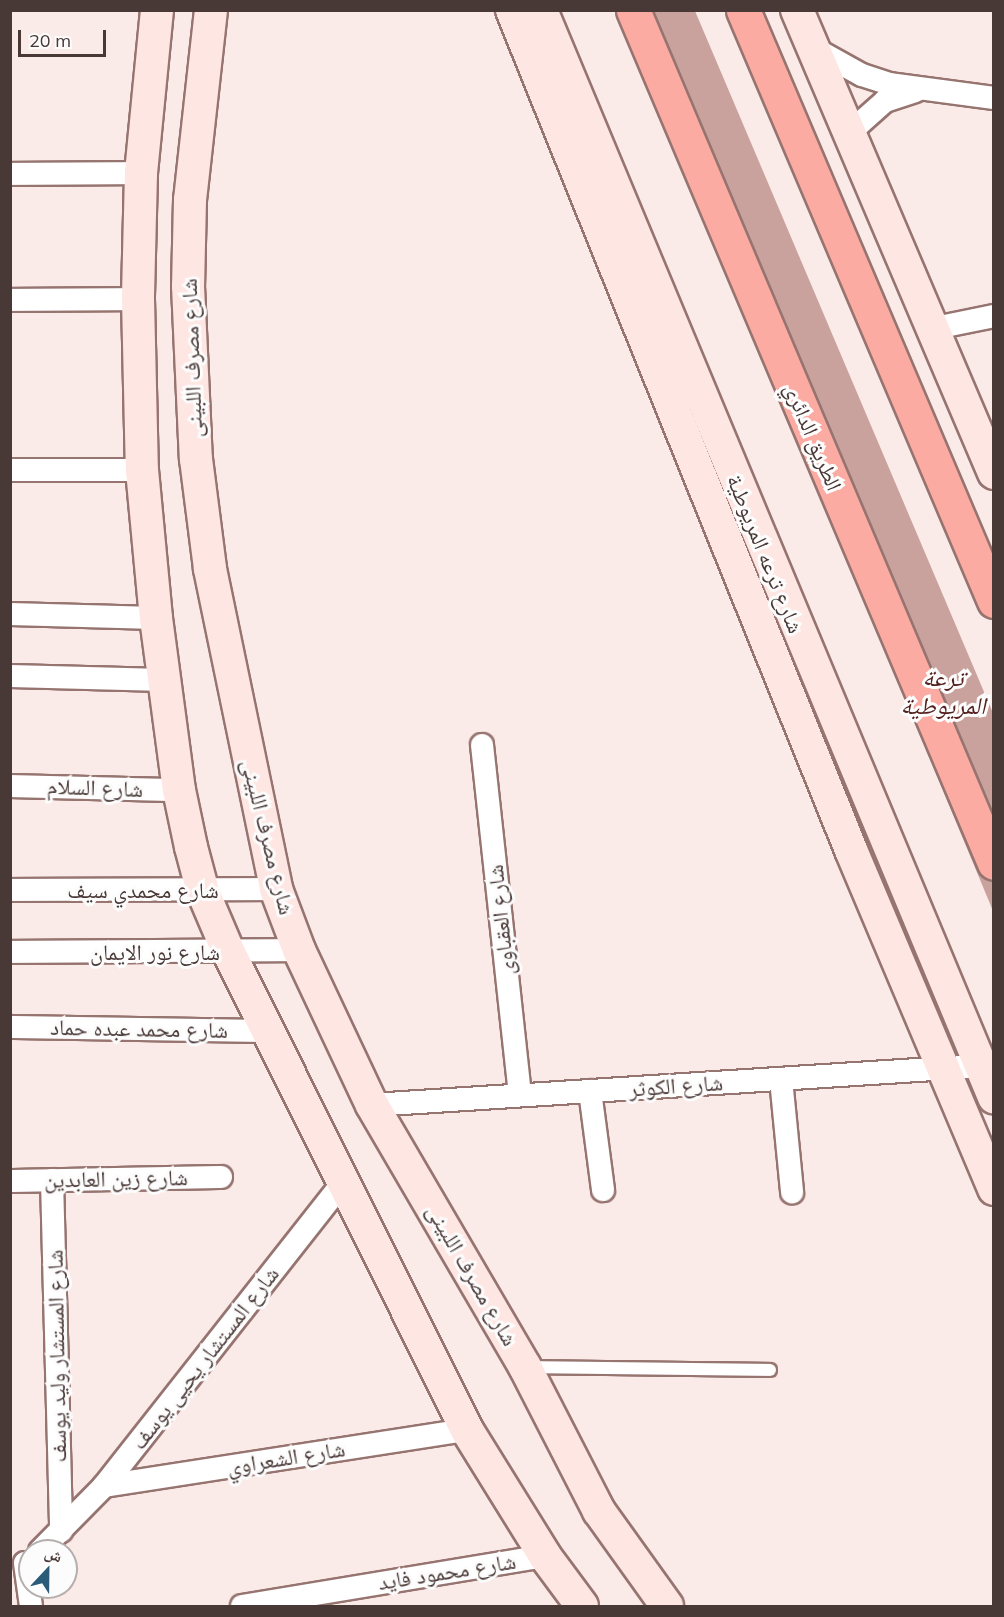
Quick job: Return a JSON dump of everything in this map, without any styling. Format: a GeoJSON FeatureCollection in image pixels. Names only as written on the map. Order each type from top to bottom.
{"type":"FeatureCollection","features":[{"type":"Feature","properties":{"kind":"highway","name":"الطريق الدائري"},"geometry":{"type":"LineString","coordinates":[[633,10],[993,862]]}},
{"type":"Feature","properties":{"kind":"highway"},"geometry":{"type":"LineString","coordinates":[[743,10],[993,601]]}},
{"type":"Feature","properties":{"kind":"main road"},"geometry":{"type":"LineString","coordinates":[[157,10],[141,173],[138,299],[142,470],[156,618],[178,790],[203,892],[267,1032],[344,1181],[467,1430],[545,1556],[582,1606]]}},
{"type":"Feature","properties":{"kind":"main road","name":"شارع مصرف اللبينى"},"geometry":{"type":"LineString","coordinates":[[211,10],[190,200],[188,286],[196,459],[210,569],[276,890],[299,950],[372,1105],[525,1367],[599,1511],[667,1606]]}},
{"type":"Feature","properties":{"kind":"main road"},"geometry":{"type":"LineString","coordinates":[[512,10],[651,317],[943,1068],[993,1189]]}},
{"type":"Feature","properties":{"kind":"main road","name":"شارع ترعه المريوطية"},"geometry":{"type":"LineString","coordinates":[[541,10],[651,317],[993,1097]]}},
{"type":"Feature","properties":{"kind":"main road"},"geometry":{"type":"LineString","coordinates":[[797,10],[993,474]]}},
{"type":"Feature","properties":{"kind":"street"},"geometry":{"type":"LineString","coordinates":[[813,48],[862,75],[916,91],[993,98]]}},
{"type":"Feature","properties":{"kind":"street"},"geometry":{"type":"LineString","coordinates":[[849,133],[885,101],[916,91]]}},
{"type":"Feature","properties":{"kind":"street"},"geometry":{"type":"LineString","coordinates":[[10,174],[141,173]]}},
{"type":"Feature","properties":{"kind":"street"},"geometry":{"type":"LineString","coordinates":[[10,300],[138,299]]}},
{"type":"Feature","properties":{"kind":"street"},"geometry":{"type":"LineString","coordinates":[[930,329],[993,316]]}},
{"type":"Feature","properties":{"kind":"street"},"geometry":{"type":"LineString","coordinates":[[10,470],[142,470]]}},
{"type":"Feature","properties":{"kind":"street"},"geometry":{"type":"LineString","coordinates":[[10,614],[156,618]]}},
{"type":"Feature","properties":{"kind":"street"},"geometry":{"type":"LineString","coordinates":[[10,676],[164,680]]}},
{"type":"Feature","properties":{"kind":"street","name":"شارع العقباوى"},"geometry":{"type":"LineString","coordinates":[[482,745],[520,1095]]}},
{"type":"Feature","properties":{"kind":"street","name":"شارع السلام"},"geometry":{"type":"LineString","coordinates":[[10,786],[178,790]]}},
{"type":"Feature","properties":{"kind":"street","name":"شارع محمدي سيف"},"geometry":{"type":"LineString","coordinates":[[10,890],[203,892],[276,890]]}},
{"type":"Feature","properties":{"kind":"street","name":"شارع نور الايمان"},"geometry":{"type":"LineString","coordinates":[[10,952],[229,953],[299,950]]}},
{"type":"Feature","properties":{"kind":"street","name":"شارع محمد عبده حماد"},"geometry":{"type":"LineString","coordinates":[[10,1027],[267,1032]]}},
{"type":"Feature","properties":{"kind":"street","name":"شارع الكوثر"},"geometry":{"type":"LineString","coordinates":[[372,1105],[980,1066]]}},
{"type":"Feature","properties":{"kind":"street"},"geometry":{"type":"LineString","coordinates":[[781,1079],[792,1192]]}},
{"type":"Feature","properties":{"kind":"street"},"geometry":{"type":"LineString","coordinates":[[590,1091],[603,1190]]}},
{"type":"Feature","properties":{"kind":"street","name":"شارع زين العابدين"},"geometry":{"type":"LineString","coordinates":[[10,1181],[221,1177]]}},
{"type":"Feature","properties":{"kind":"street","name":"شارع المستشار وليد يوسف"},"geometry":{"type":"LineString","coordinates":[[52,1180],[61,1531]]}},
{"type":"Feature","properties":{"kind":"street","name":"شارع المستشار يحيى يوسف"},"geometry":{"type":"LineString","coordinates":[[52,1539],[104,1485],[344,1181]]}},
{"type":"Feature","properties":{"kind":"street","name":"شارع الشعراوي"},"geometry":{"type":"LineString","coordinates":[[104,1485],[467,1430]]}},
{"type":"Feature","properties":{"kind":"street","name":"شارع محمود فايد"},"geometry":{"type":"LineString","coordinates":[[242,1606],[545,1556]]}},
{"type":"Feature","properties":{"kind":"lane"},"geometry":{"type":"LineString","coordinates":[[525,1367],[770,1370]]}},
{"type":"Feature","properties":{"kind":"water","name":"ترعة المريوطية"},"geometry":{"type":"Polygon","coordinates":[[[620,11],[695,11],[993,713],[993,911],[620,11]]]}}]}
